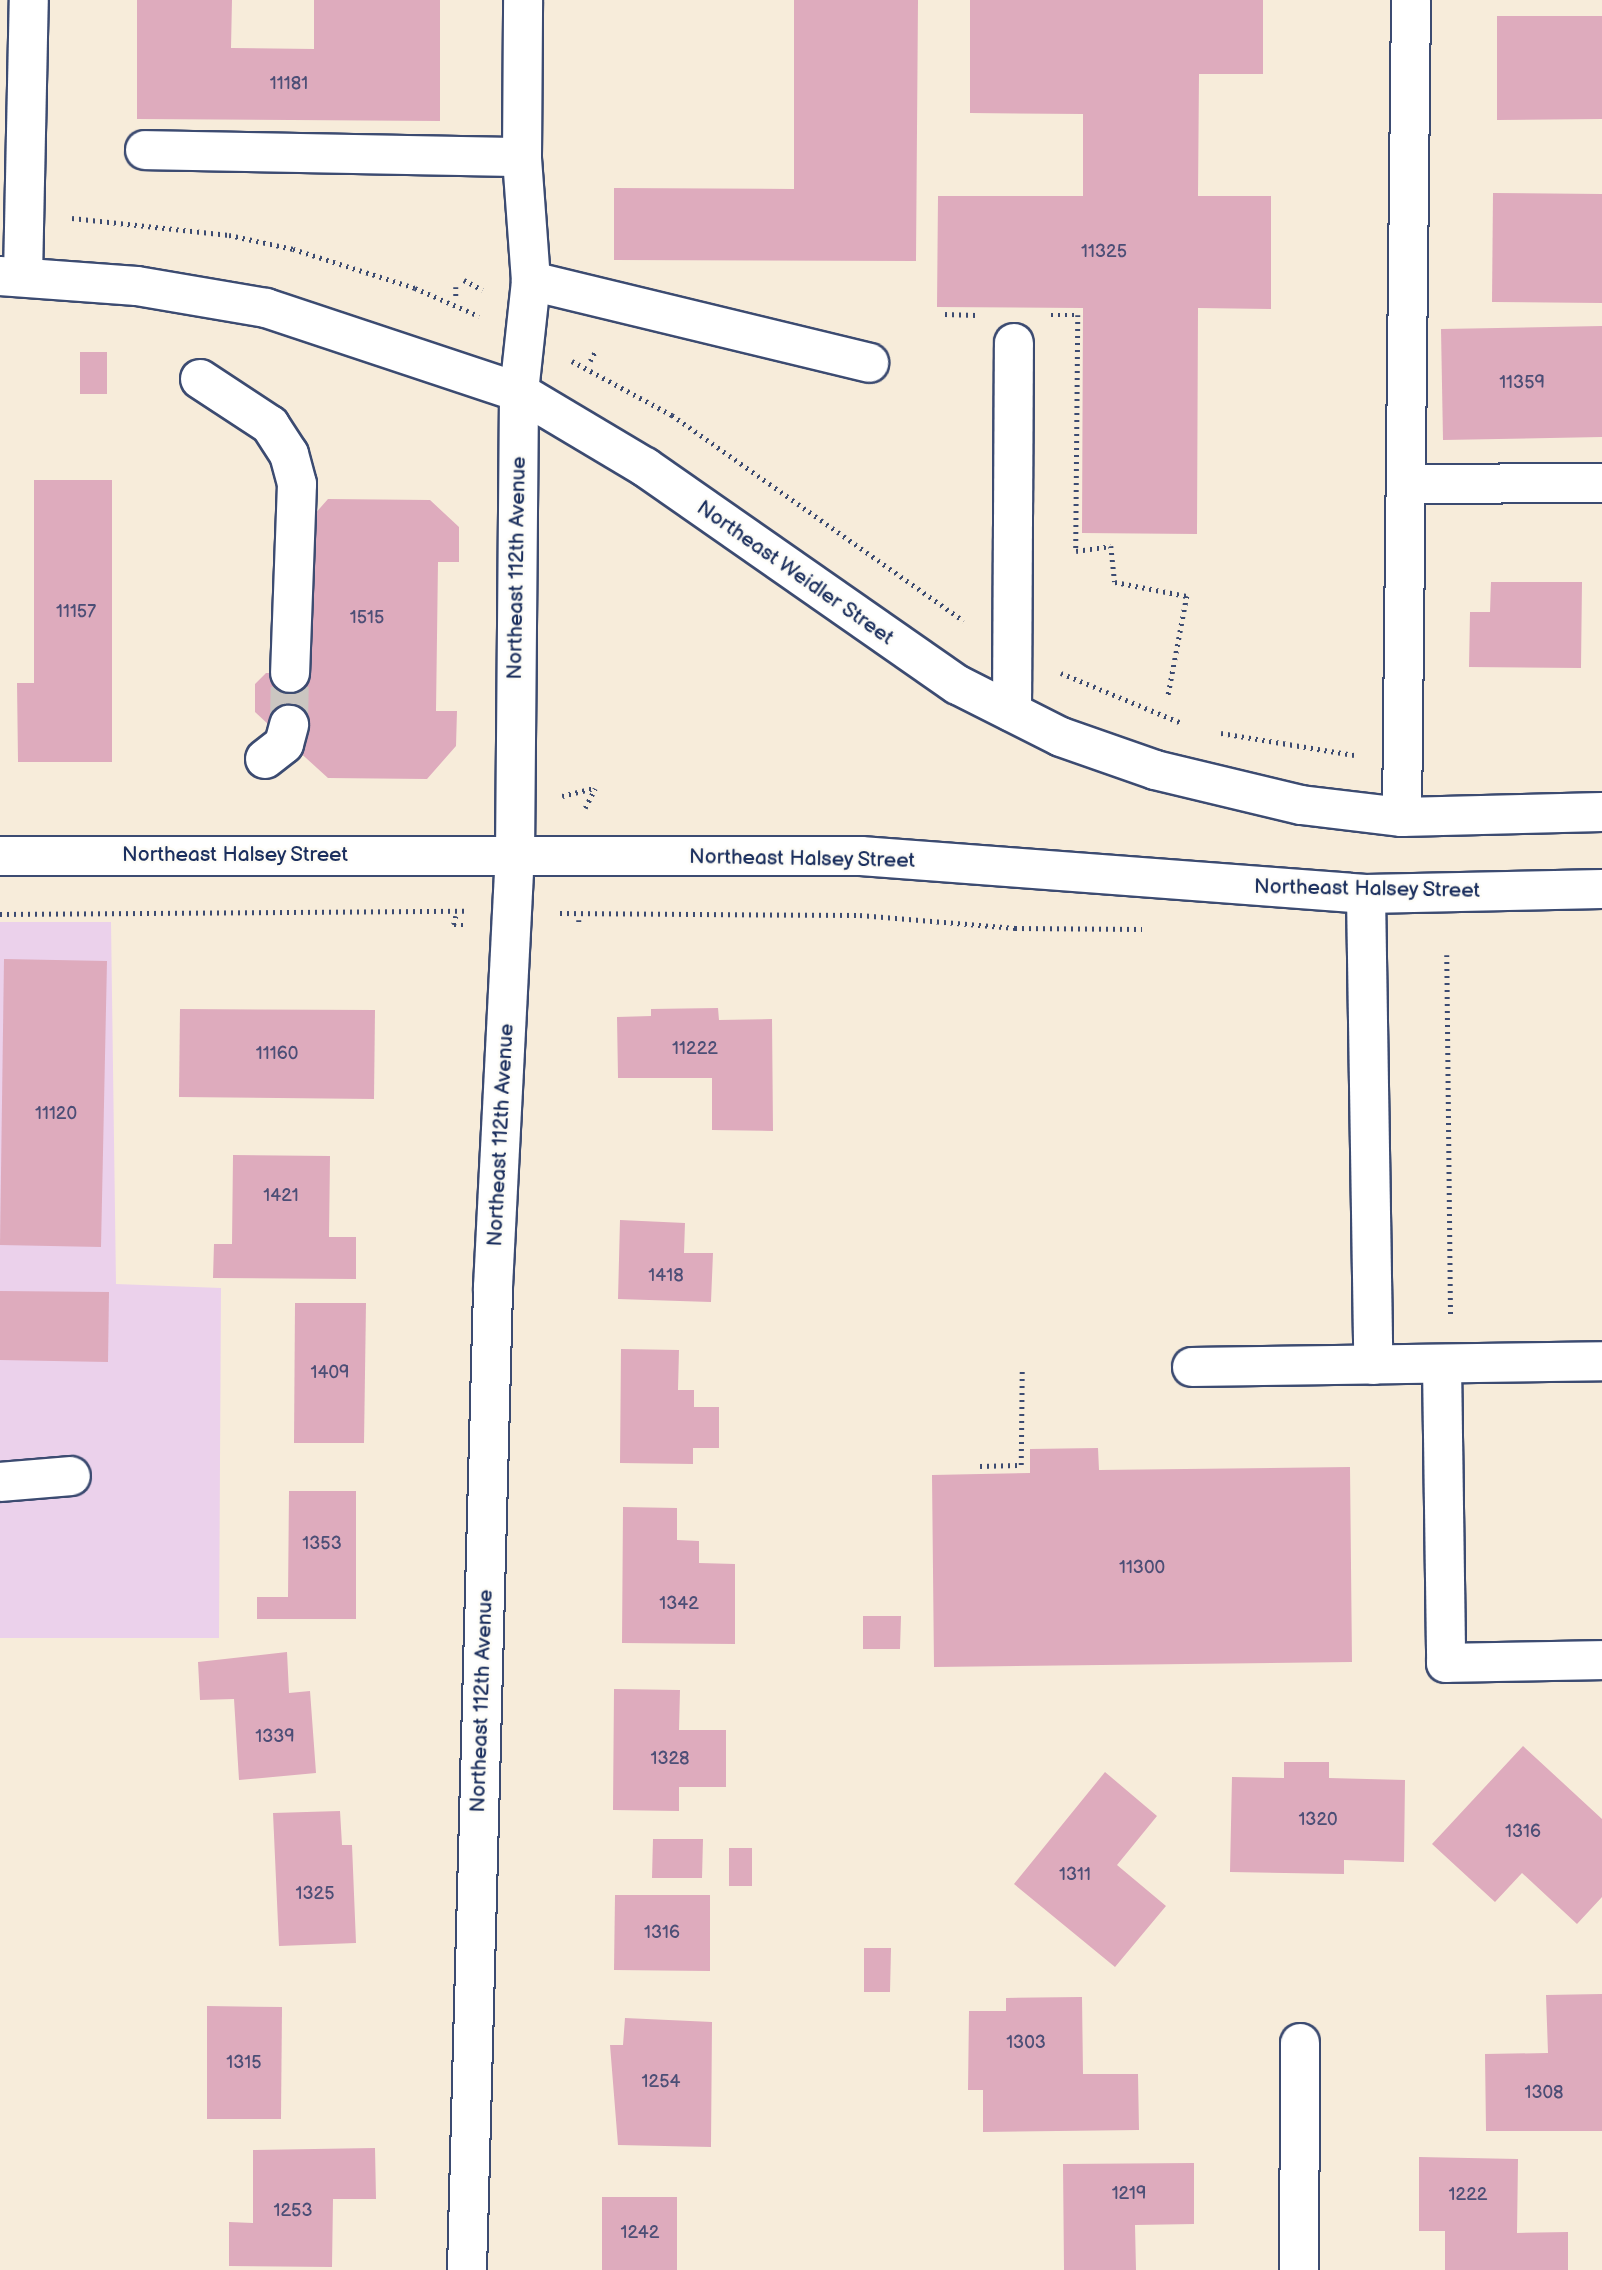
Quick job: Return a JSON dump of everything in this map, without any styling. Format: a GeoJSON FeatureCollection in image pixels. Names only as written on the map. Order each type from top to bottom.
{"type":"FeatureCollection","features":[{"type":"Feature","properties":{"kind":"main road"},"geometry":{"type":"LineString","coordinates":[[11,276],[29,0]]}},
{"type":"Feature","properties":{"kind":"main road","name":"Northeast 112th Avenue"},"geometry":{"type":"LineString","coordinates":[[467,2270],[493,1287],[515,855],[519,392],[531,281],[522,157],[523,0]]}},
{"type":"Feature","properties":{"kind":"main road"},"geometry":{"type":"LineString","coordinates":[[1402,817],[1411,0]]}},
{"type":"Feature","properties":{"kind":"main road"},"geometry":{"type":"LineString","coordinates":[[145,150],[522,157]]}},
{"type":"Feature","properties":{"kind":"main road","name":"Northeast Weidler Street"},"geometry":{"type":"LineString","coordinates":[[11,276],[162,289],[266,308],[519,392],[645,467],[947,677],[1012,712],[1155,770],[1301,805],[1402,817],[1602,812]]}},
{"type":"Feature","properties":{"kind":"main road"},"geometry":{"type":"LineString","coordinates":[[531,281],[869,363]]}},
{"type":"Feature","properties":{"kind":"main road"},"geometry":{"type":"LineString","coordinates":[[1012,712],[1014,343]]}},
{"type":"Feature","properties":{"kind":"main road"},"geometry":{"type":"LineString","coordinates":[[200,379],[270,425],[289,454],[296,484],[290,673]]}},
{"type":"Feature","properties":{"kind":"main road"},"geometry":{"type":"LineString","coordinates":[[1407,484],[1602,483]]}},
{"type":"Feature","properties":{"kind":"main road"},"geometry":{"type":"LineString","coordinates":[[265,759],[284,744],[289,725]]}},
{"type":"Feature","properties":{"kind":"main road","name":"Northeast Halsey Street"},"geometry":{"type":"LineString","coordinates":[[0,856],[861,856],[1366,894],[1602,889]]}},
{"type":"Feature","properties":{"kind":"main road"},"geometry":{"type":"LineString","coordinates":[[1366,894],[1373,1364]]}},
{"type":"Feature","properties":{"kind":"main road"},"geometry":{"type":"LineString","coordinates":[[1192,1367],[1602,1361]]}},
{"type":"Feature","properties":{"kind":"main road"},"geometry":{"type":"LineString","coordinates":[[1442,1364],[1446,1663],[1602,1660]]}},
{"type":"Feature","properties":{"kind":"main road"},"geometry":{"type":"LineString","coordinates":[[0,1482],[71,1476]]}},
{"type":"Feature","properties":{"kind":"main road"},"geometry":{"type":"LineString","coordinates":[[1299,2270],[1300,2043]]}},
{"type":"Feature","properties":{"kind":"path"},"geometry":{"type":"LineString","coordinates":[[63,218],[229,235],[415,288]]}},
{"type":"Feature","properties":{"kind":"path"},"geometry":{"type":"LineString","coordinates":[[464,280],[490,294]]}},
{"type":"Feature","properties":{"kind":"path"},"geometry":{"type":"LineString","coordinates":[[456,287],[456,296]]}},
{"type":"Feature","properties":{"kind":"path"},"geometry":{"type":"LineString","coordinates":[[945,314],[987,315]]}},
{"type":"Feature","properties":{"kind":"path"},"geometry":{"type":"LineString","coordinates":[[1040,315],[1078,315],[1076,551],[1111,546],[1115,582],[1187,596],[1168,697]]}},
{"type":"Feature","properties":{"kind":"path"},"geometry":{"type":"LineString","coordinates":[[590,361],[595,352]]}},
{"type":"Feature","properties":{"kind":"path"},"geometry":{"type":"LineString","coordinates":[[617,382],[970,626]]}},
{"type":"Feature","properties":{"kind":"path"},"geometry":{"type":"LineString","coordinates":[[1052,669],[1195,727]]}},
{"type":"Feature","properties":{"kind":"path"},"geometry":{"type":"LineString","coordinates":[[1207,729],[1403,763]]}},
{"type":"Feature","properties":{"kind":"path"},"geometry":{"type":"LineString","coordinates":[[556,798],[595,788]]}},
{"type":"Feature","properties":{"kind":"path"},"geometry":{"type":"LineString","coordinates":[[0,914],[860,915],[1015,928],[1151,929]]}},
{"type":"Feature","properties":{"kind":"path"},"geometry":{"type":"LineString","coordinates":[[454,925],[456,916]]}},
{"type":"Feature","properties":{"kind":"path"},"geometry":{"type":"LineString","coordinates":[[1447,955],[1451,1326]]}},
{"type":"Feature","properties":{"kind":"path"},"geometry":{"type":"LineString","coordinates":[[979,1466],[1021,1465],[1022,1370]]}},
{"type":"Feature","properties":{"kind":"shaded area"},"geometry":{"type":"Polygon","coordinates":[[[0,922],[111,922],[116,1284],[221,1288],[219,1638],[0,1638],[0,922]]]}},
{"type":"Feature","properties":{"kind":"building"},"geometry":{"type":"Polygon","coordinates":[[[137,0],[232,0],[231,48],[314,49],[314,0],[440,0],[440,121],[137,119],[137,0]]]}},
{"type":"Feature","properties":{"kind":"building"},"geometry":{"type":"Polygon","coordinates":[[[794,0],[918,0],[916,261],[614,260],[614,188],[794,189],[794,0]]]}},
{"type":"Feature","properties":{"kind":"building"},"geometry":{"type":"Polygon","coordinates":[[[970,0],[1263,0],[1263,74],[1199,74],[1198,196],[1271,196],[1271,309],[1198,308],[1197,534],[1082,533],[1083,308],[937,307],[938,196],[1083,196],[1083,114],[970,113],[970,0]]]}},
{"type":"Feature","properties":{"kind":"building"},"geometry":{"type":"Polygon","coordinates":[[[1497,16],[1602,16],[1602,119],[1497,120],[1497,16]]]}},
{"type":"Feature","properties":{"kind":"building"},"geometry":{"type":"Polygon","coordinates":[[[1493,193],[1602,194],[1602,303],[1492,302],[1493,193]]]}},
{"type":"Feature","properties":{"kind":"building"},"geometry":{"type":"Polygon","coordinates":[[[1602,326],[1602,437],[1443,440],[1441,329],[1602,326]]]}},
{"type":"Feature","properties":{"kind":"building"},"geometry":{"type":"Polygon","coordinates":[[[80,352],[107,352],[107,394],[80,394],[80,352]]]}},
{"type":"Feature","properties":{"kind":"building"},"geometry":{"type":"Polygon","coordinates":[[[34,480],[112,480],[112,762],[18,762],[17,683],[34,683],[34,480]]]}},
{"type":"Feature","properties":{"kind":"building"},"geometry":{"type":"Polygon","coordinates":[[[328,499],[430,500],[459,527],[459,562],[438,562],[436,711],[457,711],[456,746],[427,779],[328,778],[295,748],[296,725],[269,725],[255,712],[255,684],[266,673],[296,673],[298,533],[328,499]]]}},
{"type":"Feature","properties":{"kind":"building"},"geometry":{"type":"Polygon","coordinates":[[[1491,582],[1582,582],[1581,668],[1469,667],[1470,612],[1490,612],[1491,582]]]}},
{"type":"Feature","properties":{"kind":"building"},"geometry":{"type":"Polygon","coordinates":[[[4,959],[107,961],[101,1247],[0,1245],[4,959]]]}},
{"type":"Feature","properties":{"kind":"building"},"geometry":{"type":"Polygon","coordinates":[[[718,1008],[719,1020],[772,1019],[773,1131],[712,1130],[712,1078],[618,1078],[617,1017],[651,1016],[651,1009],[718,1008]]]}},
{"type":"Feature","properties":{"kind":"building"},"geometry":{"type":"Polygon","coordinates":[[[180,1009],[375,1010],[374,1099],[179,1097],[180,1009]]]}},
{"type":"Feature","properties":{"kind":"building"},"geometry":{"type":"Polygon","coordinates":[[[233,1155],[330,1156],[329,1237],[356,1237],[356,1279],[213,1278],[214,1244],[232,1244],[233,1155]]]}},
{"type":"Feature","properties":{"kind":"building"},"geometry":{"type":"Polygon","coordinates":[[[620,1220],[685,1223],[684,1253],[713,1253],[711,1302],[618,1299],[620,1220]]]}},
{"type":"Feature","properties":{"kind":"building"},"geometry":{"type":"Polygon","coordinates":[[[0,1291],[109,1292],[108,1362],[0,1360],[0,1291]]]}},
{"type":"Feature","properties":{"kind":"building"},"geometry":{"type":"Polygon","coordinates":[[[295,1303],[366,1303],[364,1443],[294,1443],[295,1303]]]}},
{"type":"Feature","properties":{"kind":"building"},"geometry":{"type":"Polygon","coordinates":[[[621,1349],[679,1350],[678,1390],[694,1390],[694,1407],[719,1407],[719,1448],[693,1448],[693,1464],[620,1463],[621,1349]]]}},
{"type":"Feature","properties":{"kind":"building"},"geometry":{"type":"Polygon","coordinates":[[[1098,1448],[1099,1470],[1350,1467],[1352,1662],[934,1667],[932,1475],[1030,1473],[1030,1449],[1098,1448]]]}},
{"type":"Feature","properties":{"kind":"building"},"geometry":{"type":"Polygon","coordinates":[[[289,1491],[356,1491],[356,1619],[257,1619],[257,1597],[288,1597],[289,1491]]]}},
{"type":"Feature","properties":{"kind":"building"},"geometry":{"type":"Polygon","coordinates":[[[623,1507],[677,1508],[677,1540],[699,1541],[699,1563],[735,1564],[735,1644],[622,1643],[623,1507]]]}},
{"type":"Feature","properties":{"kind":"building"},"geometry":{"type":"Polygon","coordinates":[[[863,1616],[901,1616],[900,1649],[863,1649],[863,1616]]]}},
{"type":"Feature","properties":{"kind":"building"},"geometry":{"type":"Polygon","coordinates":[[[287,1652],[289,1693],[310,1691],[316,1773],[239,1780],[234,1699],[200,1700],[198,1662],[287,1652]]]}},
{"type":"Feature","properties":{"kind":"building"},"geometry":{"type":"Polygon","coordinates":[[[614,1689],[680,1690],[679,1730],[726,1730],[726,1787],[679,1787],[679,1811],[613,1810],[614,1689]]]}},
{"type":"Feature","properties":{"kind":"building"},"geometry":{"type":"Polygon","coordinates":[[[1523,1746],[1602,1819],[1602,1897],[1577,1924],[1522,1873],[1495,1902],[1432,1844],[1523,1746]]]}},
{"type":"Feature","properties":{"kind":"building"},"geometry":{"type":"Polygon","coordinates":[[[1284,1762],[1329,1762],[1329,1778],[1405,1780],[1404,1862],[1344,1860],[1344,1874],[1230,1872],[1232,1777],[1284,1778],[1284,1762]]]}},
{"type":"Feature","properties":{"kind":"building"},"geometry":{"type":"Polygon","coordinates":[[[1105,1772],[1157,1816],[1117,1865],[1166,1906],[1115,1967],[1014,1884],[1105,1772]]]}},
{"type":"Feature","properties":{"kind":"building"},"geometry":{"type":"Polygon","coordinates":[[[340,1811],[342,1845],[352,1845],[356,1943],[279,1946],[273,1813],[340,1811]]]}},
{"type":"Feature","properties":{"kind":"building"},"geometry":{"type":"Polygon","coordinates":[[[653,1839],[703,1839],[702,1878],[652,1878],[653,1839]]]}},
{"type":"Feature","properties":{"kind":"building"},"geometry":{"type":"Polygon","coordinates":[[[729,1848],[752,1848],[752,1886],[729,1886],[729,1848]]]}},
{"type":"Feature","properties":{"kind":"building"},"geometry":{"type":"Polygon","coordinates":[[[615,1895],[710,1895],[710,1971],[614,1970],[615,1895]]]}},
{"type":"Feature","properties":{"kind":"building"},"geometry":{"type":"Polygon","coordinates":[[[864,1948],[891,1948],[890,1992],[864,1992],[864,1948]]]}},
{"type":"Feature","properties":{"kind":"building"},"geometry":{"type":"Polygon","coordinates":[[[1602,1994],[1602,2131],[1486,2131],[1485,2054],[1548,2053],[1546,1995],[1602,1994]]]}},
{"type":"Feature","properties":{"kind":"building"},"geometry":{"type":"Polygon","coordinates":[[[1082,1997],[1083,2074],[1138,2074],[1139,2130],[983,2132],[983,2090],[968,2090],[969,2011],[1006,2011],[1006,1998],[1082,1997]]]}},
{"type":"Feature","properties":{"kind":"building"},"geometry":{"type":"Polygon","coordinates":[[[207,2006],[282,2007],[281,2119],[207,2119],[207,2006]]]}},
{"type":"Feature","properties":{"kind":"building"},"geometry":{"type":"Polygon","coordinates":[[[625,2018],[712,2022],[711,2147],[618,2145],[610,2045],[623,2045],[625,2018]]]}},
{"type":"Feature","properties":{"kind":"building"},"geometry":{"type":"Polygon","coordinates":[[[375,2148],[376,2199],[333,2199],[332,2267],[229,2266],[229,2222],[253,2223],[253,2150],[375,2148]]]}},
{"type":"Feature","properties":{"kind":"building"},"geometry":{"type":"Polygon","coordinates":[[[1419,2157],[1518,2159],[1517,2233],[1568,2232],[1568,2270],[1445,2270],[1445,2231],[1419,2231],[1419,2157]]]}},
{"type":"Feature","properties":{"kind":"building"},"geometry":{"type":"Polygon","coordinates":[[[1194,2163],[1194,2224],[1135,2225],[1136,2270],[1064,2270],[1063,2164],[1194,2163]]]}},
{"type":"Feature","properties":{"kind":"building"},"geometry":{"type":"Polygon","coordinates":[[[602,2197],[677,2197],[677,2270],[602,2270],[602,2197]]]}},
{"type":"Feature","properties":{"kind":"tunnel"},"geometry":{"type":"LineString","coordinates":[[289,725],[290,673]]}}]}
